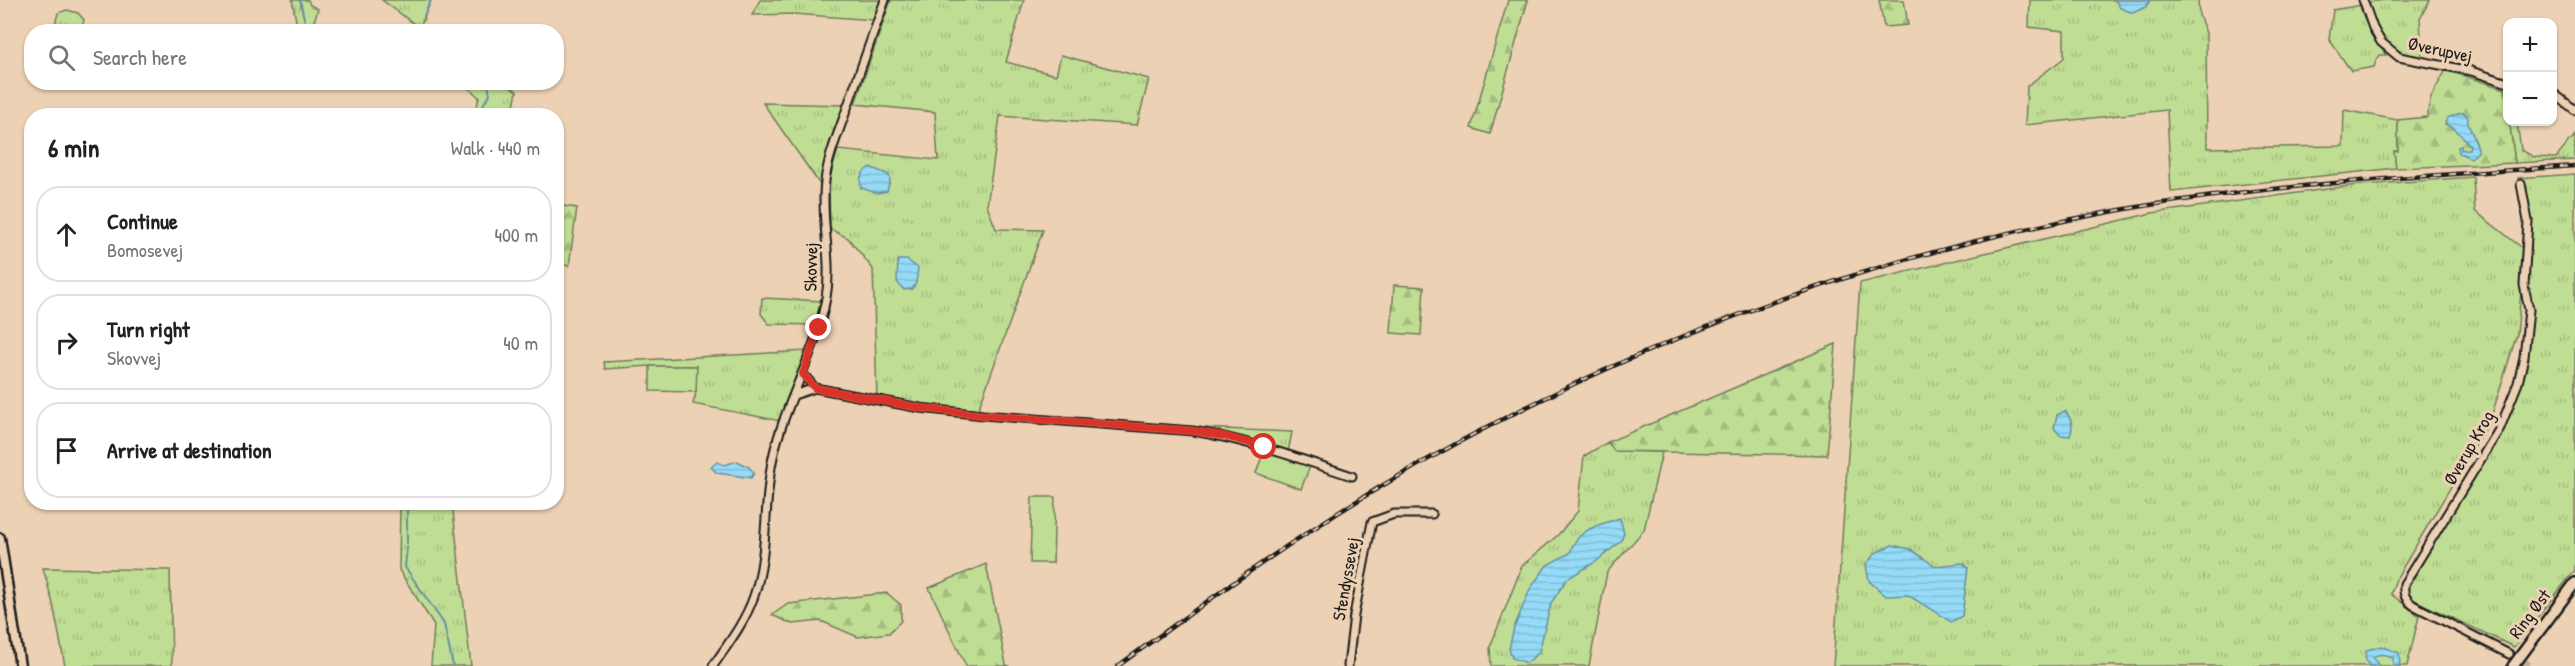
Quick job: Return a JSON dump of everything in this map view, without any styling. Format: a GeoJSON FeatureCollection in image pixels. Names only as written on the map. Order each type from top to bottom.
{"type":"FeatureCollection","features":[{"type":"Feature","properties":{"kind":"main road","name":"Ring Øst"},"geometry":{"type":"LineString","coordinates":[[2513,666],[2575,583]]}},
{"type":"Feature","properties":{"kind":"street","name":"Skovvej"},"geometry":{"type":"LineString","coordinates":[[713,666],[748,613],[755,594],[760,569],[768,482],[782,424],[819,328],[826,297],[829,266],[825,181],[831,153],[885,0]]}},
{"type":"Feature","properties":{"kind":"street","name":"Øverupvej"},"geometry":{"type":"LineString","coordinates":[[2363,0],[2373,28],[2381,42],[2399,57],[2471,71],[2503,81]]}},
{"type":"Feature","properties":{"kind":"street"},"geometry":{"type":"LineString","coordinates":[[2557,95],[2575,110]]}},
{"type":"Feature","properties":{"kind":"street","name":"Øverup Krog"},"geometry":{"type":"LineString","coordinates":[[2509,654],[2413,605],[2406,600],[2403,593],[2404,584],[2500,428],[2518,383],[2524,357],[2529,310],[2524,285],[2528,221],[2521,184]]}},
{"type":"Feature","properties":{"kind":"street"},"geometry":{"type":"LineString","coordinates":[[803,374],[815,388]]}},
{"type":"Feature","properties":{"kind":"street"},"geometry":{"type":"LineString","coordinates":[[794,396],[815,388],[920,408],[1193,431],[1224,436],[1264,447],[1352,476]]}},
{"type":"Feature","properties":{"kind":"street","name":"Stendyssevej"},"geometry":{"type":"LineString","coordinates":[[1348,666],[1354,615],[1372,522],[1394,514],[1432,514]]}},
{"type":"Feature","properties":{"kind":"street"},"geometry":{"type":"LineString","coordinates":[[0,538],[20,666]]}},
{"type":"Feature","properties":{"kind":"green space"},"geometry":{"type":"Polygon","coordinates":[[[292,0],[308,0],[310,5],[318,9],[313,24],[297,24],[292,0]]]}},
{"type":"Feature","properties":{"kind":"green space"},"geometry":{"type":"Polygon","coordinates":[[[382,0],[431,0],[422,24],[415,24],[382,0]]]}},
{"type":"Feature","properties":{"kind":"green space"},"geometry":{"type":"Polygon","coordinates":[[[760,0],[881,0],[874,20],[794,14],[752,15],[760,0]]]}},
{"type":"Feature","properties":{"kind":"green space"},"geometry":{"type":"Polygon","coordinates":[[[891,0],[1024,0],[1006,62],[1056,75],[1061,55],[1149,79],[1137,125],[1000,116],[987,206],[996,229],[1043,230],[978,410],[877,398],[873,269],[848,238],[830,229],[829,180],[838,150],[938,160],[935,112],[855,104],[891,0]]]}},
{"type":"Feature","properties":{"kind":"green space"},"geometry":{"type":"Polygon","coordinates":[[[1508,0],[1528,0],[1490,134],[1471,128],[1508,0]]]}},
{"type":"Feature","properties":{"kind":"green space"},"geometry":{"type":"Polygon","coordinates":[[[1879,0],[1904,0],[1908,25],[1884,27],[1879,0]]]}},
{"type":"Feature","properties":{"kind":"green space"},"geometry":{"type":"Polygon","coordinates":[[[2030,0],[2198,0],[2199,15],[2206,33],[2207,148],[2343,146],[2344,110],[2398,120],[2398,151],[2394,151],[2396,168],[2171,192],[2167,110],[2025,125],[2027,86],[2064,58],[2064,31],[2029,27],[2030,0]]]}},
{"type":"Feature","properties":{"kind":"green space"},"geometry":{"type":"Polygon","coordinates":[[[2430,0],[2420,18],[2422,58],[2398,51],[2380,33],[2368,2],[2430,0]]]}},
{"type":"Feature","properties":{"kind":"green space"},"geometry":{"type":"Polygon","coordinates":[[[2361,5],[2369,30],[2386,55],[2380,55],[2374,67],[2351,71],[2329,39],[2333,10],[2361,5]]]}},
{"type":"Feature","properties":{"kind":"green space"},"geometry":{"type":"Polygon","coordinates":[[[67,10],[78,13],[84,20],[83,24],[55,24],[58,13],[67,10]]]}},
{"type":"Feature","properties":{"kind":"green space"},"geometry":{"type":"Polygon","coordinates":[[[2446,70],[2503,88],[2503,126],[2510,126],[2515,163],[2396,168],[2394,151],[2398,151],[2398,120],[2427,117],[2431,97],[2446,70]]]}},
{"type":"Feature","properties":{"kind":"green space"},"geometry":{"type":"Polygon","coordinates":[[[470,90],[517,91],[513,108],[477,108],[479,97],[470,90]]]}},
{"type":"Feature","properties":{"kind":"green space"},"geometry":{"type":"Polygon","coordinates":[[[763,103],[845,105],[821,186],[763,103]]]}},
{"type":"Feature","properties":{"kind":"green space"},"geometry":{"type":"Polygon","coordinates":[[[2510,126],[2518,126],[2521,150],[2534,157],[2556,158],[2575,135],[2575,160],[2515,163],[2510,126]]]}},
{"type":"Feature","properties":{"kind":"green space"},"geometry":{"type":"Polygon","coordinates":[[[2575,174],[2575,570],[2514,647],[2410,598],[2408,592],[2409,585],[2495,443],[2512,411],[2521,384],[2527,350],[2530,239],[2518,178],[2575,174]]]}},
{"type":"Feature","properties":{"kind":"green space"},"geometry":{"type":"Polygon","coordinates":[[[2473,177],[2475,211],[2525,250],[2517,334],[2490,421],[2396,579],[2391,594],[2419,616],[2407,666],[1833,666],[1860,283],[2152,213],[2349,186],[2473,177]]]}},
{"type":"Feature","properties":{"kind":"green space"},"geometry":{"type":"Polygon","coordinates":[[[564,206],[577,208],[569,266],[564,265],[564,206]]]}},
{"type":"Feature","properties":{"kind":"green space"},"geometry":{"type":"Polygon","coordinates":[[[1394,285],[1424,287],[1421,335],[1391,333],[1394,285]]]}},
{"type":"Feature","properties":{"kind":"green space"},"geometry":{"type":"Polygon","coordinates":[[[762,298],[823,301],[816,325],[769,324],[761,314],[762,298]]]}},
{"type":"Feature","properties":{"kind":"green space"},"geometry":{"type":"Polygon","coordinates":[[[1836,344],[1827,455],[1614,451],[1608,442],[1836,344]]]}},
{"type":"Feature","properties":{"kind":"green space"},"geometry":{"type":"Polygon","coordinates":[[[808,351],[781,421],[693,404],[696,392],[696,366],[605,369],[604,362],[808,351]]]}},
{"type":"Feature","properties":{"kind":"green space"},"geometry":{"type":"Polygon","coordinates":[[[650,366],[697,366],[696,392],[650,391],[650,366]]]}},
{"type":"Feature","properties":{"kind":"green space"},"geometry":{"type":"Polygon","coordinates":[[[1180,427],[1292,432],[1288,453],[1180,427]]]}},
{"type":"Feature","properties":{"kind":"green space"},"geometry":{"type":"Polygon","coordinates":[[[1608,442],[1614,451],[1662,452],[1644,530],[1607,572],[1589,666],[1491,666],[1490,647],[1522,566],[1558,535],[1578,511],[1584,456],[1608,442]]]}},
{"type":"Feature","properties":{"kind":"green space"},"geometry":{"type":"Polygon","coordinates":[[[1264,451],[1310,466],[1301,489],[1256,473],[1264,451]]]}},
{"type":"Feature","properties":{"kind":"green space"},"geometry":{"type":"Polygon","coordinates":[[[1032,497],[1055,497],[1053,563],[1030,563],[1032,497]]]}},
{"type":"Feature","properties":{"kind":"green space"},"geometry":{"type":"Polygon","coordinates":[[[400,510],[453,510],[471,666],[431,666],[434,625],[399,570],[400,510]]]}},
{"type":"Feature","properties":{"kind":"green space"},"geometry":{"type":"Polygon","coordinates":[[[986,564],[1006,665],[1009,666],[966,666],[929,588],[986,564]]]}},
{"type":"Feature","properties":{"kind":"green space"},"geometry":{"type":"Polygon","coordinates":[[[43,568],[170,570],[172,666],[65,666],[53,604],[43,568]]]}},
{"type":"Feature","properties":{"kind":"green space"},"geometry":{"type":"Polygon","coordinates":[[[887,593],[901,605],[901,621],[889,633],[858,637],[821,621],[792,624],[772,615],[788,604],[887,593]]]}},
{"type":"Feature","properties":{"kind":"water"},"geometry":{"type":"Polygon","coordinates":[[[2115,0],[2150,0],[2146,7],[2133,13],[2120,8],[2115,0]]]}},
{"type":"Feature","properties":{"kind":"water"},"geometry":{"type":"Polygon","coordinates":[[[2460,113],[2468,117],[2468,123],[2478,148],[2478,152],[2471,158],[2459,153],[2458,147],[2461,146],[2461,150],[2469,149],[2470,145],[2454,128],[2445,124],[2447,118],[2460,113]]]}},
{"type":"Feature","properties":{"kind":"water"},"geometry":{"type":"Polygon","coordinates":[[[870,167],[889,175],[887,191],[877,193],[861,188],[861,176],[870,167]]]}},
{"type":"Feature","properties":{"kind":"water"},"geometry":{"type":"Polygon","coordinates":[[[898,260],[907,260],[918,268],[916,283],[912,289],[904,290],[897,282],[898,260]]]}},
{"type":"Feature","properties":{"kind":"water"},"geometry":{"type":"Polygon","coordinates":[[[2065,411],[2071,423],[2070,436],[2060,435],[2054,428],[2057,415],[2065,411]]]}},
{"type":"Feature","properties":{"kind":"water"},"geometry":{"type":"Polygon","coordinates":[[[737,461],[749,467],[754,473],[751,478],[717,473],[711,467],[717,462],[725,465],[737,461]]]}},
{"type":"Feature","properties":{"kind":"water"},"geometry":{"type":"Polygon","coordinates":[[[1620,518],[1624,533],[1621,541],[1597,561],[1567,579],[1551,603],[1539,652],[1527,663],[1512,658],[1509,649],[1514,628],[1530,589],[1547,565],[1570,553],[1577,538],[1589,529],[1620,518]]]}},
{"type":"Feature","properties":{"kind":"water"},"geometry":{"type":"Polygon","coordinates":[[[1892,545],[1910,549],[1935,566],[1963,563],[1968,568],[1962,616],[1951,622],[1908,595],[1886,596],[1869,581],[1866,565],[1875,553],[1892,545]]]}},
{"type":"Feature","properties":{"kind":"water"},"geometry":{"type":"Polygon","coordinates":[[[2381,646],[2399,653],[2400,666],[2393,666],[2393,658],[2383,654],[2373,657],[2379,666],[2369,666],[2365,658],[2367,650],[2381,646]]]}},
{"type":"Feature","properties":{"kind":"waterway"},"geometry":{"type":"LineString","coordinates":[[300,0],[305,24]]}},
{"type":"Feature","properties":{"kind":"waterway"},"geometry":{"type":"LineString","coordinates":[[424,16],[431,0]]}},
{"type":"Feature","properties":{"kind":"waterway"},"geometry":{"type":"LineString","coordinates":[[483,108],[490,94],[489,90]]}},
{"type":"Feature","properties":{"kind":"waterway"},"geometry":{"type":"LineString","coordinates":[[407,510],[407,543]]}},
{"type":"Feature","properties":{"kind":"waterway"},"geometry":{"type":"LineString","coordinates":[[407,547],[405,567],[444,624],[453,666]]}},
{"type":"Feature","properties":{"kind":"tunnel"},"geometry":{"type":"LineString","coordinates":[[2514,657],[2531,666]]}},
{"type":"Feature","properties":{"kind":"railway"},"geometry":{"type":"LineString","coordinates":[[1118,666],[1218,593],[1356,501],[1477,432],[1653,349],[1744,313],[1836,281],[1930,253],[2024,229],[2177,201],[2290,187],[2575,166]]}},
{"type":"Feature","properties":{"kind":"route"},"geometry":{"type":"LineString","coordinates":[[819,328],[803,374],[815,388],[920,408],[1193,431],[1224,436],[1264,447]]}}]}
